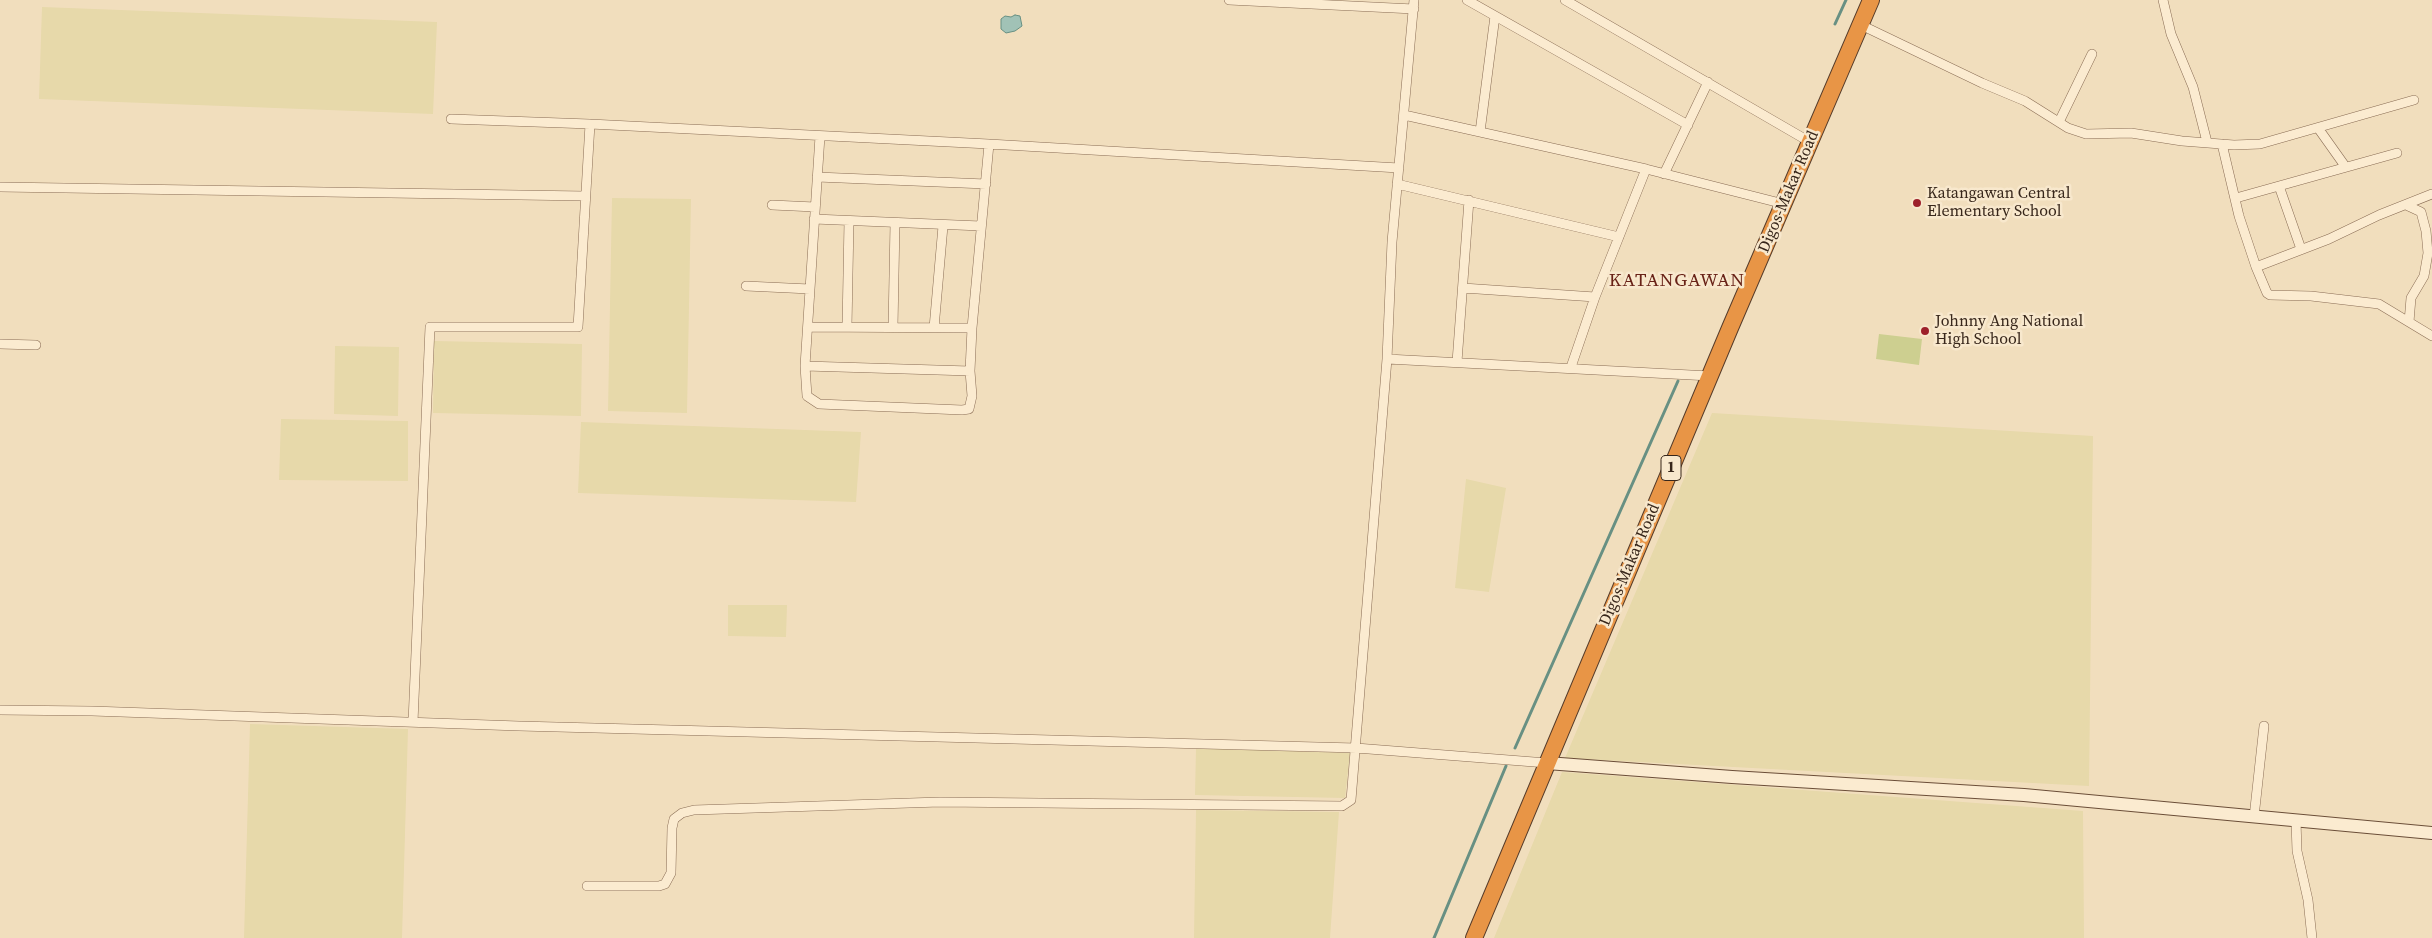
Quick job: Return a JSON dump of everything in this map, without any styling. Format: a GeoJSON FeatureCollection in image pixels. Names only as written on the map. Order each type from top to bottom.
{"type":"FeatureCollection","features":[{"type":"Feature","properties":{"kind":"highway","name":"Digos-Makar Road"},"geometry":{"type":"LineString","coordinates":[[1474,938],[1710,376],[1871,0]]}},
{"type":"Feature","properties":{"kind":"street"},"geometry":{"type":"LineString","coordinates":[[587,886],[659,886],[666,884],[671,874],[672,828],[674,819],[682,813],[694,810],[940,802],[1342,806],[1351,800],[1387,359],[1397,184],[1414,5],[1229,0]]}},
{"type":"Feature","properties":{"kind":"street"},"geometry":{"type":"LineString","coordinates":[[1467,0],[1688,125]]}},
{"type":"Feature","properties":{"kind":"street"},"geometry":{"type":"LineString","coordinates":[[1564,0],[1810,142]]}},
{"type":"Feature","properties":{"kind":"street"},"geometry":{"type":"LineString","coordinates":[[2163,0],[2171,34],[2193,87],[2207,142]]}},
{"type":"Feature","properties":{"kind":"street"},"geometry":{"type":"LineString","coordinates":[[1480,132],[1495,16]]}},
{"type":"Feature","properties":{"kind":"street"},"geometry":{"type":"LineString","coordinates":[[1861,25],[1982,83],[2025,101],[2059,122],[2086,134],[2131,134],[2222,144],[2260,144],[2414,100]]}},
{"type":"Feature","properties":{"kind":"street"},"geometry":{"type":"LineString","coordinates":[[2059,122],[2092,54]]}},
{"type":"Feature","properties":{"kind":"street"},"geometry":{"type":"LineString","coordinates":[[1664,174],[1708,82]]}},
{"type":"Feature","properties":{"kind":"street"},"geometry":{"type":"LineString","coordinates":[[1404,115],[1646,169],[1784,204]]}},
{"type":"Feature","properties":{"kind":"street"},"geometry":{"type":"LineString","coordinates":[[451,119],[990,144],[1399,168]]}},
{"type":"Feature","properties":{"kind":"street"},"geometry":{"type":"LineString","coordinates":[[413,722],[430,326],[578,327],[590,124]]}},
{"type":"Feature","properties":{"kind":"street"},"geometry":{"type":"LineString","coordinates":[[2318,128],[2345,166]]}},
{"type":"Feature","properties":{"kind":"street"},"geometry":{"type":"LineString","coordinates":[[820,136],[805,366],[807,396],[819,404],[969,409],[971,405],[972,328],[990,144]]}},
{"type":"Feature","properties":{"kind":"street"},"geometry":{"type":"LineString","coordinates":[[2222,144],[2227,171],[2236,198],[2244,234],[2267,293],[2270,295],[2310,296],[2344,301],[2373,302],[2386,307],[2432,336]]}},
{"type":"Feature","properties":{"kind":"street"},"geometry":{"type":"LineString","coordinates":[[2236,198],[2397,153]]}},
{"type":"Feature","properties":{"kind":"street"},"geometry":{"type":"LineString","coordinates":[[1570,367],[1595,297],[1646,169]]}},
{"type":"Feature","properties":{"kind":"street"},"geometry":{"type":"LineString","coordinates":[[817,177],[986,184]]}},
{"type":"Feature","properties":{"kind":"street"},"geometry":{"type":"LineString","coordinates":[[1397,184],[1619,237]]}},
{"type":"Feature","properties":{"kind":"street"},"geometry":{"type":"LineString","coordinates":[[0,186],[585,196]]}},
{"type":"Feature","properties":{"kind":"street"},"geometry":{"type":"LineString","coordinates":[[2279,186],[2301,249]]}},
{"type":"Feature","properties":{"kind":"street"},"geometry":{"type":"LineString","coordinates":[[2256,267],[2329,239],[2379,215],[2432,194]]}},
{"type":"Feature","properties":{"kind":"street"},"geometry":{"type":"LineString","coordinates":[[1457,362],[1469,200]]}},
{"type":"Feature","properties":{"kind":"street"},"geometry":{"type":"LineString","coordinates":[[772,205],[815,207]]}},
{"type":"Feature","properties":{"kind":"street"},"geometry":{"type":"LineString","coordinates":[[2405,205],[2416,208],[2421,212],[2426,231],[2428,254],[2424,276],[2412,298],[2409,322]]}},
{"type":"Feature","properties":{"kind":"street"},"geometry":{"type":"LineString","coordinates":[[814,219],[943,226],[981,226]]}},
{"type":"Feature","properties":{"kind":"street"},"geometry":{"type":"LineString","coordinates":[[847,327],[849,221]]}},
{"type":"Feature","properties":{"kind":"street"},"geometry":{"type":"LineString","coordinates":[[893,327],[895,223]]}},
{"type":"Feature","properties":{"kind":"street"},"geometry":{"type":"LineString","coordinates":[[934,328],[943,226]]}},
{"type":"Feature","properties":{"kind":"street"},"geometry":{"type":"LineString","coordinates":[[746,286],[810,289]]}},
{"type":"Feature","properties":{"kind":"street"},"geometry":{"type":"LineString","coordinates":[[1463,288],[1595,297]]}},
{"type":"Feature","properties":{"kind":"street"},"geometry":{"type":"LineString","coordinates":[[808,327],[972,328]]}},
{"type":"Feature","properties":{"kind":"street"},"geometry":{"type":"LineString","coordinates":[[0,344],[36,345]]}},
{"type":"Feature","properties":{"kind":"street"},"geometry":{"type":"LineString","coordinates":[[1387,359],[1570,367],[1710,376]]}},
{"type":"Feature","properties":{"kind":"street"},"geometry":{"type":"LineString","coordinates":[[805,366],[970,371]]}},
{"type":"Feature","properties":{"kind":"street"},"geometry":{"type":"LineString","coordinates":[[0,710],[92,711],[413,722],[1356,748],[1713,776],[2005,794],[2432,833]]}},
{"type":"Feature","properties":{"kind":"street"},"geometry":{"type":"LineString","coordinates":[[2254,818],[2264,726]]}},
{"type":"Feature","properties":{"kind":"street"},"geometry":{"type":"LineString","coordinates":[[2296,821],[2297,851],[2308,900],[2312,938]]}},
{"type":"Feature","properties":{"kind":"shaded area"},"geometry":{"type":"Polygon","coordinates":[[[42,7],[437,22],[433,114],[39,99],[42,7]]]}},
{"type":"Feature","properties":{"kind":"shaded area"},"geometry":{"type":"Polygon","coordinates":[[[612,198],[691,199],[687,413],[608,411],[612,198]]]}},
{"type":"Feature","properties":{"kind":"shaded area"},"geometry":{"type":"Polygon","coordinates":[[[434,341],[582,344],[581,416],[433,413],[434,341]]]}},
{"type":"Feature","properties":{"kind":"shaded area"},"geometry":{"type":"Polygon","coordinates":[[[335,346],[399,347],[398,416],[334,414],[335,346]]]}},
{"type":"Feature","properties":{"kind":"shaded area"},"geometry":{"type":"Polygon","coordinates":[[[1712,413],[2093,436],[2089,786],[1565,758],[1712,413]]]}},
{"type":"Feature","properties":{"kind":"shaded area"},"geometry":{"type":"Polygon","coordinates":[[[281,419],[408,421],[408,481],[279,480],[281,419]]]}},
{"type":"Feature","properties":{"kind":"shaded area"},"geometry":{"type":"Polygon","coordinates":[[[581,422],[861,432],[856,502],[578,493],[581,422]]]}},
{"type":"Feature","properties":{"kind":"shaded area"},"geometry":{"type":"Polygon","coordinates":[[[1466,479],[1506,488],[1489,592],[1455,588],[1466,479]]]}},
{"type":"Feature","properties":{"kind":"shaded area"},"geometry":{"type":"Polygon","coordinates":[[[728,605],[787,605],[786,637],[728,636],[728,605]]]}},
{"type":"Feature","properties":{"kind":"shaded area"},"geometry":{"type":"Polygon","coordinates":[[[250,724],[408,729],[402,938],[244,938],[250,724]]]}},
{"type":"Feature","properties":{"kind":"shaded area"},"geometry":{"type":"Polygon","coordinates":[[[1196,748],[1350,753],[1345,798],[1195,795],[1196,748]]]}},
{"type":"Feature","properties":{"kind":"shaded area"},"geometry":{"type":"Polygon","coordinates":[[[1562,772],[2083,811],[2084,938],[1494,938],[1562,772]]]}},
{"type":"Feature","properties":{"kind":"shaded area"},"geometry":{"type":"Polygon","coordinates":[[[1196,810],[1339,812],[1330,938],[1194,938],[1196,810]]]}},
{"type":"Feature","properties":{"kind":"green space"},"geometry":{"type":"Polygon","coordinates":[[[1879,334],[1922,339],[1919,365],[1876,359],[1879,334]]]}},
{"type":"Feature","properties":{"kind":"water"},"geometry":{"type":"Polygon","coordinates":[[[1015,15],[1020,16],[1022,26],[1015,31],[1006,33],[1001,29],[1001,19],[1005,16],[1011,17],[1015,15]]]}},
{"type":"Feature","properties":{"kind":"waterway"},"geometry":{"type":"LineString","coordinates":[[1835,24],[1846,0]]}},
{"type":"Feature","properties":{"kind":"waterway"},"geometry":{"type":"LineString","coordinates":[[1515,748],[1678,381]]}},
{"type":"Feature","properties":{"kind":"waterway"},"geometry":{"type":"LineString","coordinates":[[1434,938],[1506,766]]}},
{"type":"Feature","properties":{"kind":"place","name":"Katangawan Central Elementary School"},"geometry":{"type":"Point","coordinates":[1917,203]}},
{"type":"Feature","properties":{"kind":"place","name":"Johnny Ang National High School"},"geometry":{"type":"Point","coordinates":[1925,331]}},
{"type":"Feature","properties":{"kind":"district","name":"KATANGAWAN"},"geometry":{"type":"Point","coordinates":[1677,281]}}]}
